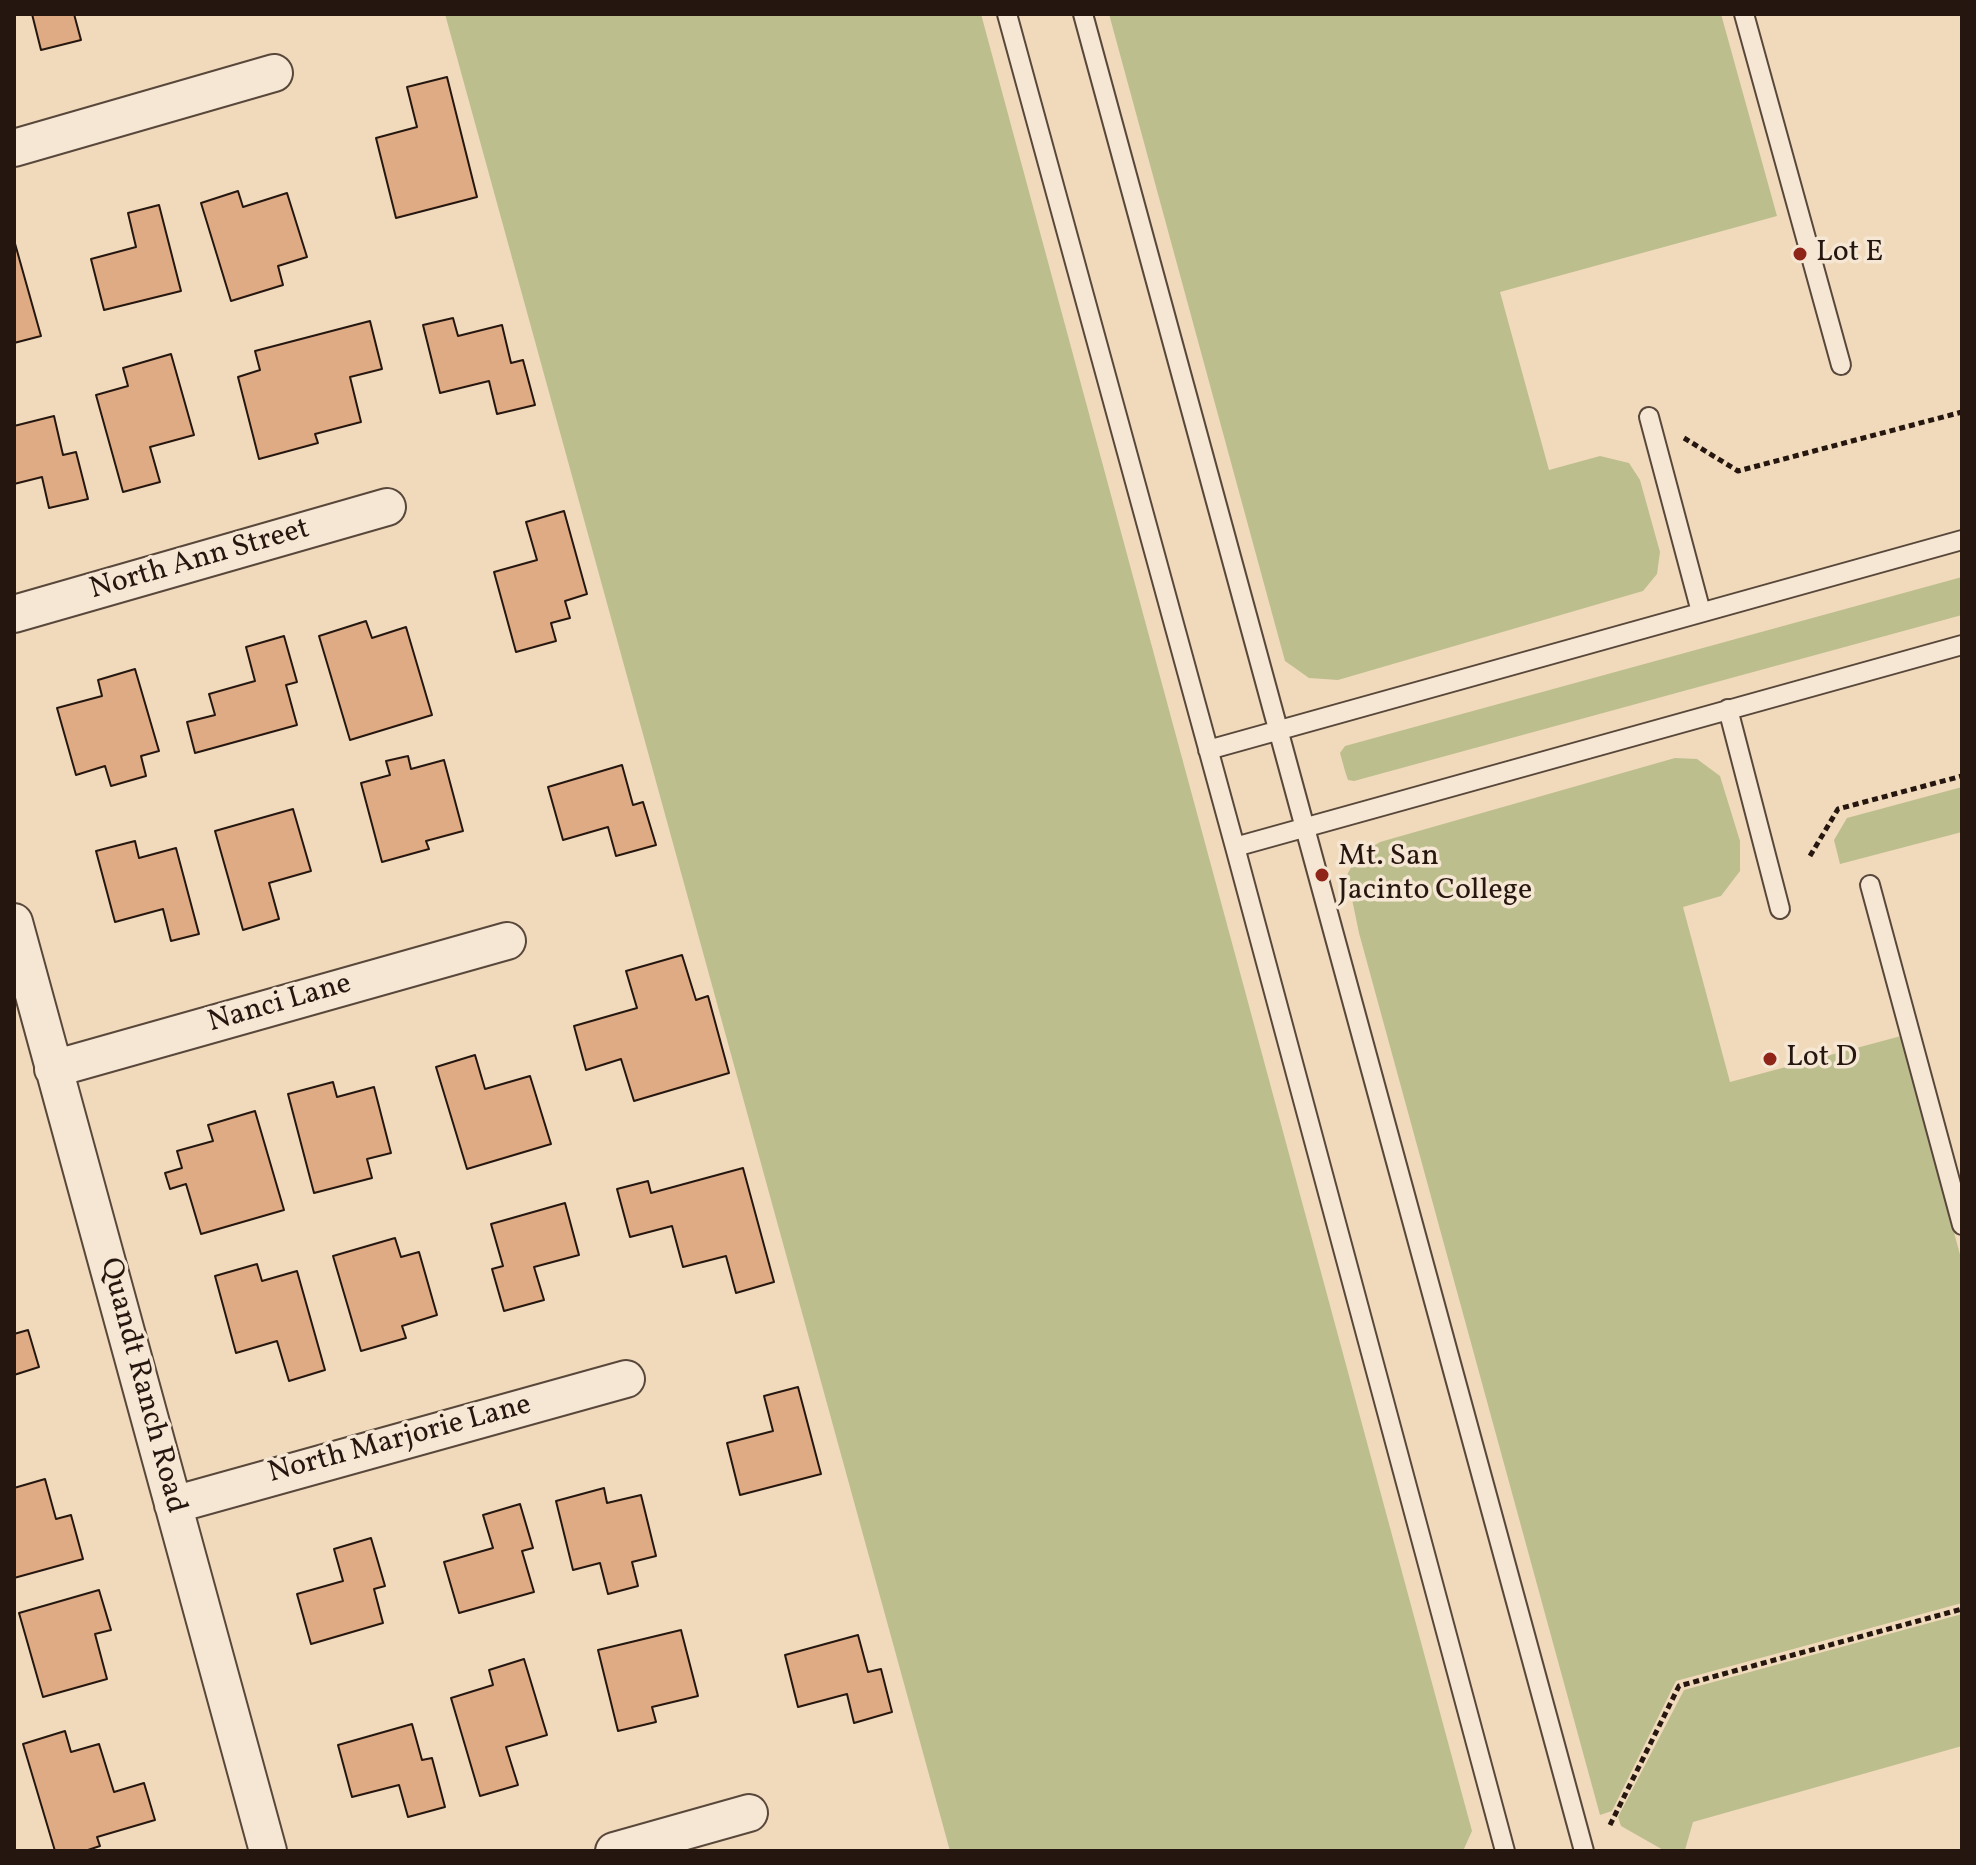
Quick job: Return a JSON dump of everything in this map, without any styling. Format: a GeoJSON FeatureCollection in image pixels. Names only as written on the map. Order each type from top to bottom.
{"type":"FeatureCollection","features":[{"type":"Feature","properties":{"kind":"street"},"geometry":{"type":"LineString","coordinates":[[14,148],[274,73]]}},
{"type":"Feature","properties":{"kind":"street","name":"North Ann Street"},"geometry":{"type":"LineString","coordinates":[[14,614],[387,507]]}},
{"type":"Feature","properties":{"kind":"street","name":"Quandt Ranch Road"},"geometry":{"type":"LineString","coordinates":[[14,922],[268,1851]]}},
{"type":"Feature","properties":{"kind":"street","name":"Nanci Lane"},"geometry":{"type":"LineString","coordinates":[[53,1069],[507,941]]}},
{"type":"Feature","properties":{"kind":"street","name":"North Marjorie Lane"},"geometry":{"type":"LineString","coordinates":[[173,1505],[626,1379]]}},
{"type":"Feature","properties":{"kind":"street"},"geometry":{"type":"LineString","coordinates":[[614,1851],[749,1813]]}},
{"type":"Feature","properties":{"kind":"lane"},"geometry":{"type":"LineString","coordinates":[[1007,14],[1505,1851]]}},
{"type":"Feature","properties":{"kind":"lane"},"geometry":{"type":"LineString","coordinates":[[1083,14],[1584,1851]]}},
{"type":"Feature","properties":{"kind":"lane"},"geometry":{"type":"LineString","coordinates":[[1744,14],[1841,365]]}},
{"type":"Feature","properties":{"kind":"lane"},"geometry":{"type":"LineString","coordinates":[[1649,417],[1701,612]]}},
{"type":"Feature","properties":{"kind":"lane"},"geometry":{"type":"LineString","coordinates":[[1208,750],[1962,540]]}},
{"type":"Feature","properties":{"kind":"lane"},"geometry":{"type":"LineString","coordinates":[[1235,847],[1962,645]]}},
{"type":"Feature","properties":{"kind":"lane"},"geometry":{"type":"LineString","coordinates":[[1728,709],[1780,909]]}},
{"type":"Feature","properties":{"kind":"lane"},"geometry":{"type":"LineString","coordinates":[[1870,885],[1962,1225]]}},
{"type":"Feature","properties":{"kind":"path"},"geometry":{"type":"LineString","coordinates":[[1649,417],[1738,471],[1962,412]]}},
{"type":"Feature","properties":{"kind":"path"},"geometry":{"type":"LineString","coordinates":[[1810,856],[1838,809],[1962,776]]}},
{"type":"Feature","properties":{"kind":"path"},"geometry":{"type":"LineString","coordinates":[[1610,1825],[1679,1686],[1962,1609]]}},
{"type":"Feature","properties":{"kind":"green space"},"geometry":{"type":"Polygon","coordinates":[[[445,14],[981,14],[1472,1831],[1463,1851],[950,1851],[445,14]]]}},
{"type":"Feature","properties":{"kind":"green space"},"geometry":{"type":"Polygon","coordinates":[[[1109,14],[1721,14],[1777,216],[1500,292],[1549,470],[1600,456],[1629,463],[1640,480],[1660,552],[1657,574],[1643,591],[1338,680],[1309,678],[1285,661],[1109,14]]]}},
{"type":"Feature","properties":{"kind":"green space"},"geometry":{"type":"Polygon","coordinates":[[[1962,577],[1962,615],[1354,781],[1348,780],[1345,771],[1340,753],[1345,746],[1962,577]]]}},
{"type":"Feature","properties":{"kind":"green space"},"geometry":{"type":"Polygon","coordinates":[[[1675,758],[1697,759],[1720,776],[1740,841],[1740,871],[1721,896],[1683,907],[1730,1082],[1901,1036],[1962,1262],[1962,1603],[1676,1681],[1612,1811],[1600,1815],[1359,933],[1347,875],[1357,856],[1380,842],[1675,758]]]}},
{"type":"Feature","properties":{"kind":"green space"},"geometry":{"type":"Polygon","coordinates":[[[1962,787],[1962,832],[1840,864],[1834,840],[1847,818],[1962,787]]]}},
{"type":"Feature","properties":{"kind":"green space"},"geometry":{"type":"Polygon","coordinates":[[[1962,1614],[1962,1746],[1693,1822],[1685,1850],[1682,1851],[1665,1851],[1621,1826],[1618,1817],[1684,1690],[1962,1614]]]}},
{"type":"Feature","properties":{"kind":"building"},"geometry":{"type":"Polygon","coordinates":[[[32,14],[74,14],[81,40],[41,50],[32,14]]]}},
{"type":"Feature","properties":{"kind":"building"},"geometry":{"type":"Polygon","coordinates":[[[447,77],[477,197],[396,218],[376,138],[417,127],[407,87],[447,77]]]}},
{"type":"Feature","properties":{"kind":"building"},"geometry":{"type":"Polygon","coordinates":[[[238,191],[243,207],[287,193],[307,257],[278,266],[283,285],[231,301],[201,203],[238,191]]]}},
{"type":"Feature","properties":{"kind":"building"},"geometry":{"type":"Polygon","coordinates":[[[159,205],[181,291],[104,310],[91,259],[136,247],[128,213],[159,205]]]}},
{"type":"Feature","properties":{"kind":"building"},"geometry":{"type":"Polygon","coordinates":[[[14,240],[41,336],[14,343],[14,240]]]}},
{"type":"Feature","properties":{"kind":"building"},"geometry":{"type":"Polygon","coordinates":[[[453,318],[458,336],[502,325],[511,363],[523,360],[535,405],[497,414],[489,381],[440,393],[423,325],[453,318]]]}},
{"type":"Feature","properties":{"kind":"building"},"geometry":{"type":"Polygon","coordinates":[[[370,321],[382,369],[350,377],[361,422],[315,434],[318,443],[259,459],[238,377],[260,370],[255,351],[370,321]]]}},
{"type":"Feature","properties":{"kind":"building"},"geometry":{"type":"Polygon","coordinates":[[[171,354],[194,435],[150,447],[160,482],[123,492],[96,395],[128,386],[123,368],[171,354]]]}},
{"type":"Feature","properties":{"kind":"building"},"geometry":{"type":"Polygon","coordinates":[[[54,416],[63,455],[76,452],[88,499],[49,508],[42,477],[14,484],[14,426],[54,416]]]}},
{"type":"Feature","properties":{"kind":"building"},"geometry":{"type":"Polygon","coordinates":[[[564,511],[587,594],[565,601],[570,618],[551,623],[556,641],[516,652],[494,572],[537,560],[526,522],[564,511]]]}},
{"type":"Feature","properties":{"kind":"building"},"geometry":{"type":"Polygon","coordinates":[[[366,621],[372,638],[406,627],[432,715],[350,740],[319,636],[366,621]]]}},
{"type":"Feature","properties":{"kind":"building"},"geometry":{"type":"Polygon","coordinates":[[[284,636],[297,682],[286,685],[297,725],[195,753],[187,722],[215,715],[209,694],[255,681],[246,647],[284,636]]]}},
{"type":"Feature","properties":{"kind":"building"},"geometry":{"type":"Polygon","coordinates":[[[135,669],[159,751],[141,756],[146,776],[111,786],[105,766],[76,775],[57,708],[102,696],[98,680],[135,669]]]}},
{"type":"Feature","properties":{"kind":"building"},"geometry":{"type":"Polygon","coordinates":[[[408,756],[411,769],[444,760],[463,831],[426,841],[429,849],[382,862],[361,783],[390,775],[386,761],[408,756]]]}},
{"type":"Feature","properties":{"kind":"building"},"geometry":{"type":"Polygon","coordinates":[[[622,765],[633,805],[643,802],[656,845],[616,856],[608,827],[563,840],[548,787],[622,765]]]}},
{"type":"Feature","properties":{"kind":"building"},"geometry":{"type":"Polygon","coordinates":[[[293,809],[311,871],[269,883],[279,919],[243,930],[215,831],[293,809]]]}},
{"type":"Feature","properties":{"kind":"building"},"geometry":{"type":"Polygon","coordinates":[[[135,841],[139,858],[176,848],[199,934],[171,941],[163,909],[115,922],[96,851],[135,841]]]}},
{"type":"Feature","properties":{"kind":"building"},"geometry":{"type":"Polygon","coordinates":[[[682,955],[696,1000],[708,996],[729,1073],[634,1101],[621,1059],[586,1070],[574,1026],[637,1008],[626,971],[682,955]]]}},
{"type":"Feature","properties":{"kind":"building"},"geometry":{"type":"Polygon","coordinates":[[[475,1055],[485,1089],[530,1076],[551,1144],[467,1169],[436,1067],[475,1055]]]}},
{"type":"Feature","properties":{"kind":"building"},"geometry":{"type":"Polygon","coordinates":[[[333,1082],[337,1097],[374,1087],[391,1153],[367,1159],[372,1178],[314,1193],[288,1094],[333,1082]]]}},
{"type":"Feature","properties":{"kind":"building"},"geometry":{"type":"Polygon","coordinates":[[[255,1111],[284,1210],[201,1234],[186,1184],[170,1189],[165,1173],[182,1168],[177,1151],[213,1141],[208,1125],[255,1111]]]}},
{"type":"Feature","properties":{"kind":"building"},"geometry":{"type":"Polygon","coordinates":[[[743,1168],[774,1282],[736,1293],[726,1256],[683,1267],[672,1226],[630,1237],[617,1189],[648,1181],[651,1193],[743,1168]]]}},
{"type":"Feature","properties":{"kind":"building"},"geometry":{"type":"Polygon","coordinates":[[[565,1203],[579,1255],[534,1267],[544,1300],[504,1311],[492,1269],[503,1266],[491,1224],[565,1203]]]}},
{"type":"Feature","properties":{"kind":"building"},"geometry":{"type":"Polygon","coordinates":[[[395,1238],[401,1257],[419,1252],[437,1315],[402,1326],[406,1338],[361,1351],[333,1256],[395,1238]]]}},
{"type":"Feature","properties":{"kind":"building"},"geometry":{"type":"Polygon","coordinates":[[[257,1264],[262,1281],[297,1271],[325,1370],[289,1381],[277,1341],[236,1353],[215,1276],[257,1264]]]}},
{"type":"Feature","properties":{"kind":"building"},"geometry":{"type":"Polygon","coordinates":[[[28,1330],[39,1367],[14,1375],[14,1334],[28,1330]]]}},
{"type":"Feature","properties":{"kind":"building"},"geometry":{"type":"Polygon","coordinates":[[[798,1387],[821,1474],[740,1495],[727,1443],[773,1431],[764,1396],[798,1387]]]}},
{"type":"Feature","properties":{"kind":"building"},"geometry":{"type":"Polygon","coordinates":[[[45,1479],[56,1519],[71,1515],[83,1559],[14,1578],[14,1488],[45,1479]]]}},
{"type":"Feature","properties":{"kind":"building"},"geometry":{"type":"Polygon","coordinates":[[[604,1488],[607,1503],[641,1495],[656,1556],[632,1562],[638,1586],[608,1594],[600,1563],[573,1570],[556,1501],[604,1488]]]}},
{"type":"Feature","properties":{"kind":"building"},"geometry":{"type":"Polygon","coordinates":[[[520,1504],[533,1548],[522,1551],[534,1592],[459,1613],[444,1562],[493,1548],[483,1515],[520,1504]]]}},
{"type":"Feature","properties":{"kind":"building"},"geometry":{"type":"Polygon","coordinates":[[[371,1538],[385,1586],[374,1589],[383,1623],[311,1644],[297,1594],[343,1581],[334,1549],[371,1538]]]}},
{"type":"Feature","properties":{"kind":"building"},"geometry":{"type":"Polygon","coordinates":[[[99,1590],[111,1630],[95,1634],[107,1679],[43,1697],[19,1613],[99,1590]]]}},
{"type":"Feature","properties":{"kind":"building"},"geometry":{"type":"Polygon","coordinates":[[[681,1630],[698,1696],[652,1707],[656,1722],[618,1731],[598,1650],[681,1630]]]}},
{"type":"Feature","properties":{"kind":"building"},"geometry":{"type":"Polygon","coordinates":[[[858,1635],[868,1672],[881,1669],[892,1712],[854,1723],[847,1694],[798,1707],[785,1655],[858,1635]]]}},
{"type":"Feature","properties":{"kind":"building"},"geometry":{"type":"Polygon","coordinates":[[[524,1659],[547,1735],[506,1747],[518,1785],[480,1796],[451,1698],[493,1685],[489,1670],[524,1659]]]}},
{"type":"Feature","properties":{"kind":"building"},"geometry":{"type":"Polygon","coordinates":[[[412,1724],[422,1760],[432,1758],[445,1807],[408,1817],[399,1785],[352,1797],[338,1745],[412,1724]]]}},
{"type":"Feature","properties":{"kind":"building"},"geometry":{"type":"Polygon","coordinates":[[[65,1731],[71,1752],[99,1744],[114,1792],[144,1783],[155,1820],[97,1837],[100,1846],[85,1851],[55,1851],[23,1744],[65,1731]]]}},
{"type":"Feature","properties":{"kind":"place","name":"Lot E"},"geometry":{"type":"Point","coordinates":[1800,254]}},
{"type":"Feature","properties":{"kind":"place","name":"Mt. San Jacinto College"},"geometry":{"type":"Point","coordinates":[1322,875]}},
{"type":"Feature","properties":{"kind":"place","name":"Lot D"},"geometry":{"type":"Point","coordinates":[1770,1059]}}]}
